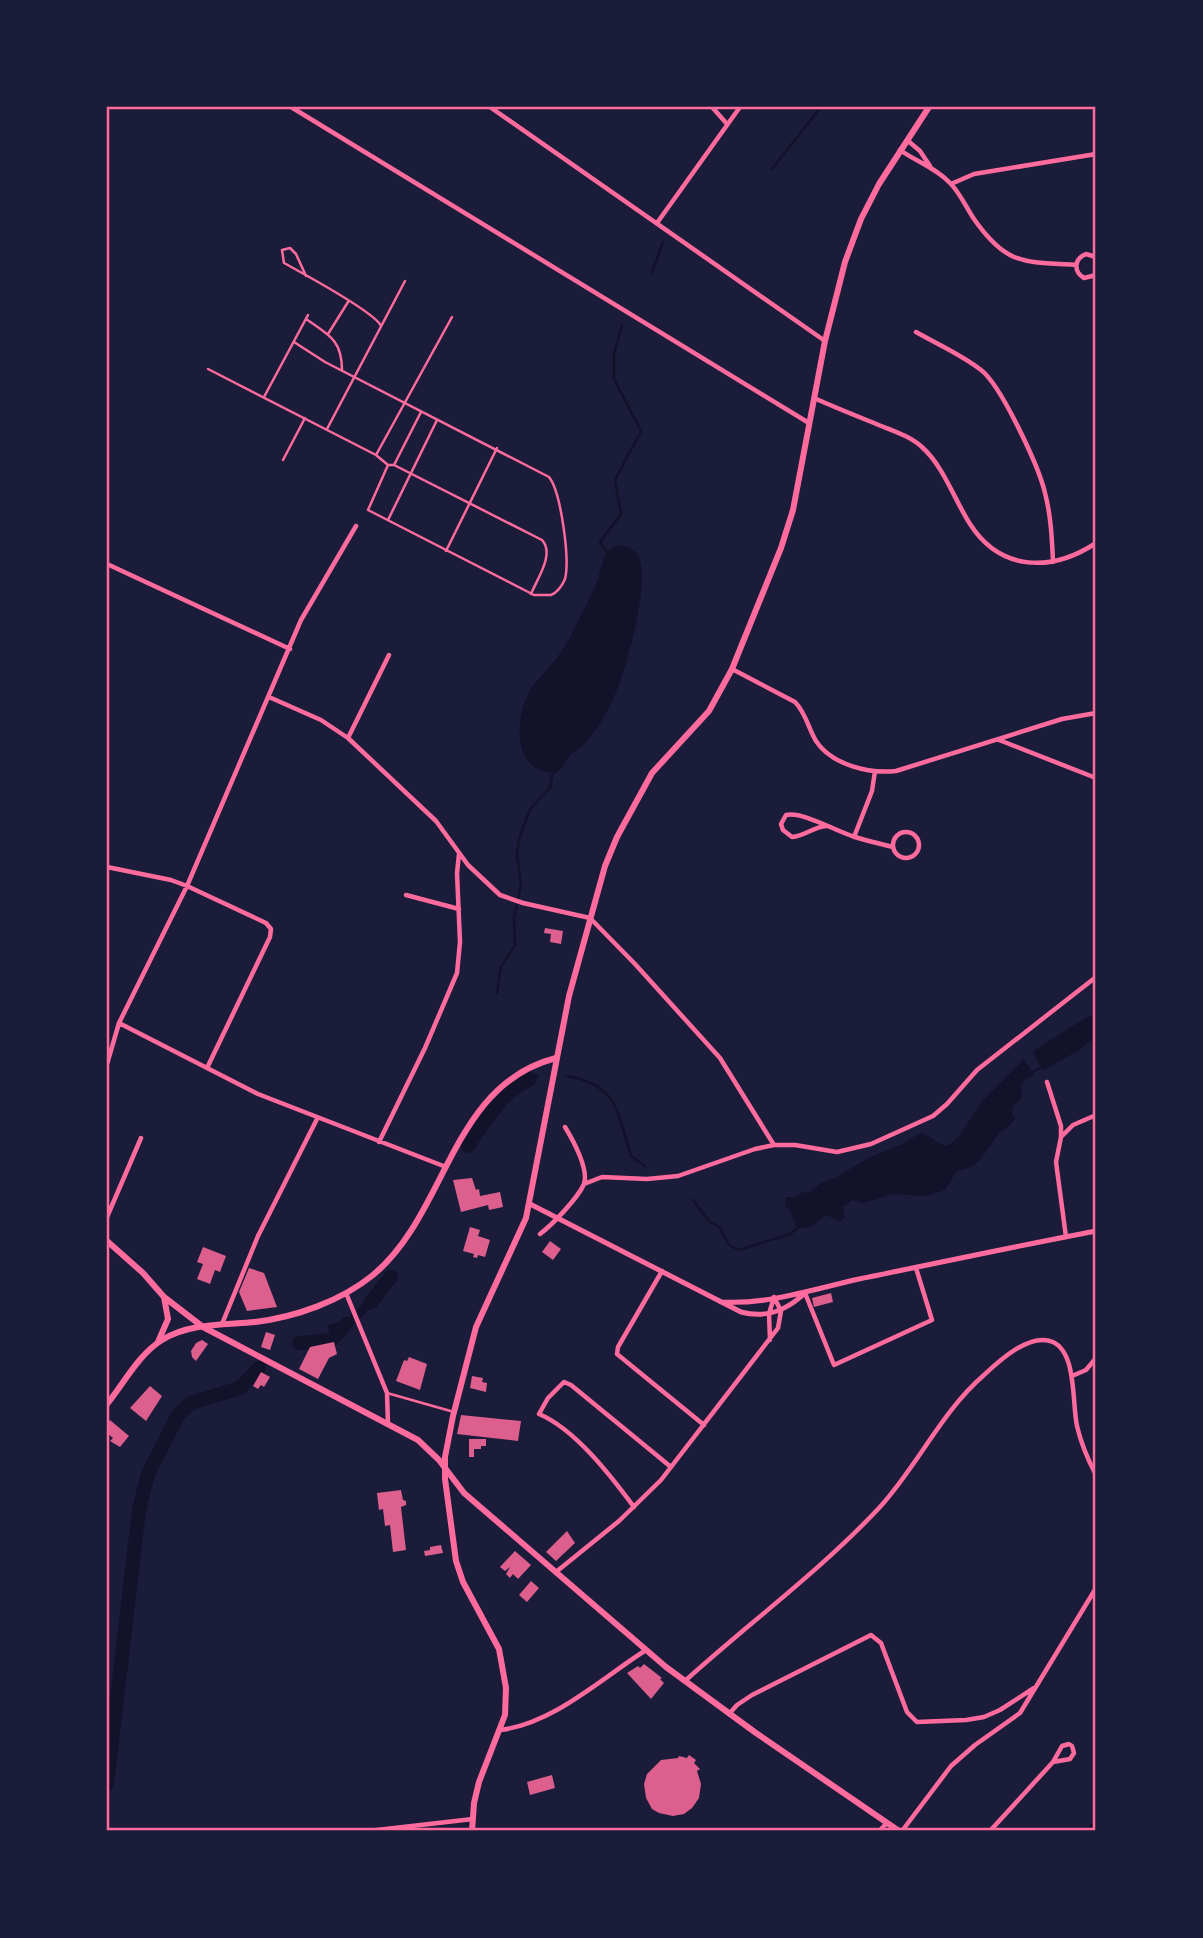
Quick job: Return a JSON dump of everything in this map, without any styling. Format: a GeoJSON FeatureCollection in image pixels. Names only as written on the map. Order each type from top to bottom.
{"type":"FeatureCollection","features":[{"type":"Feature","properties":{"kind":"main road"},"geometry":{"type":"LineString","coordinates":[[472,1831],[479,1782],[500,1730],[507,1697],[503,1666],[494,1638],[468,1593],[458,1569],[452,1540],[444,1467],[454,1412],[481,1312],[519,1237],[530,1204],[556,1058],[590,918],[612,848],[648,780],[669,753],[709,711],[732,669],[788,531],[825,341],[839,281],[853,240],[879,184],[929,107]]}},
{"type":"Feature","properties":{"kind":"main road"},"geometry":{"type":"LineString","coordinates":[[157,1344],[181,1331],[204,1326],[257,1322],[294,1314],[346,1293],[375,1274],[416,1223],[473,1119],[492,1094],[527,1068],[556,1058]]}},
{"type":"Feature","properties":{"kind":"main road"},"geometry":{"type":"LineString","coordinates":[[107,1241],[143,1273],[164,1297],[204,1326],[424,1445],[464,1493],[646,1650],[729,1714],[900,1831]]}},
{"type":"Feature","properties":{"kind":"main road"},"geometry":{"type":"LineString","coordinates":[[107,1404],[157,1344],[168,1319],[164,1297]]}},
{"type":"Feature","properties":{"kind":"street"},"geometry":{"type":"LineString","coordinates":[[291,107],[810,423]]}},
{"type":"Feature","properties":{"kind":"street"},"geometry":{"type":"LineString","coordinates":[[490,107],[825,341]]}},
{"type":"Feature","properties":{"kind":"street"},"geometry":{"type":"LineString","coordinates":[[712,107],[727,124]]}},
{"type":"Feature","properties":{"kind":"street"},"geometry":{"type":"LineString","coordinates":[[657,224],[740,107]]}},
{"type":"Feature","properties":{"kind":"street"},"geometry":{"type":"LineString","coordinates":[[907,140],[920,151],[930,167]]}},
{"type":"Feature","properties":{"kind":"street"},"geometry":{"type":"LineString","coordinates":[[901,150],[930,167],[951,184],[986,236],[1005,254],[1028,261],[1076,265]]}},
{"type":"Feature","properties":{"kind":"street"},"geometry":{"type":"LineString","coordinates":[[951,184],[974,174],[1096,154]]}},
{"type":"Feature","properties":{"kind":"street"},"geometry":{"type":"LineString","coordinates":[[1096,257],[1090,254],[1082,255],[1076,265],[1078,273],[1084,278],[1096,275]]}},
{"type":"Feature","properties":{"kind":"street"},"geometry":{"type":"LineString","coordinates":[[916,332],[982,370],[992,382],[1007,408],[1045,491],[1052,532],[1053,562]]}},
{"type":"Feature","properties":{"kind":"street"},"geometry":{"type":"LineString","coordinates":[[814,398],[919,444],[935,463],[977,533],[993,549],[1020,562],[1033,564],[1053,562],[1082,553],[1096,543]]}},
{"type":"Feature","properties":{"kind":"street"},"geometry":{"type":"LineString","coordinates":[[107,1065],[119,1023],[187,886],[301,620],[356,526]]}},
{"type":"Feature","properties":{"kind":"street"},"geometry":{"type":"LineString","coordinates":[[107,564],[290,649]]}},
{"type":"Feature","properties":{"kind":"street"},"geometry":{"type":"LineString","coordinates":[[348,738],[389,655]]}},
{"type":"Feature","properties":{"kind":"street"},"geometry":{"type":"LineString","coordinates":[[732,669],[795,702],[801,708],[816,741],[827,753],[843,762],[875,771],[896,771],[1062,719],[1096,713]]}},
{"type":"Feature","properties":{"kind":"street"},"geometry":{"type":"LineString","coordinates":[[269,697],[321,720],[348,738],[436,821],[459,853],[494,891],[507,899],[590,918],[724,1063],[774,1145]]}},
{"type":"Feature","properties":{"kind":"street"},"geometry":{"type":"LineString","coordinates":[[999,740],[1096,778]]}},
{"type":"Feature","properties":{"kind":"street"},"geometry":{"type":"LineString","coordinates":[[854,837],[872,791],[875,771]]}},
{"type":"Feature","properties":{"kind":"street"},"geometry":{"type":"LineString","coordinates":[[826,826],[792,837],[783,830],[781,824],[790,814],[826,826],[854,837],[893,847],[897,855],[905,858],[914,856],[920,845],[914,834],[905,832],[898,835],[893,847]]}},
{"type":"Feature","properties":{"kind":"street"},"geometry":{"type":"LineString","coordinates":[[379,1142],[425,1048],[457,973],[460,942],[457,873],[459,853]]}},
{"type":"Feature","properties":{"kind":"street"},"geometry":{"type":"LineString","coordinates":[[107,867],[171,880],[187,886],[266,923],[271,929],[270,937],[207,1068]]}},
{"type":"Feature","properties":{"kind":"street"},"geometry":{"type":"LineString","coordinates":[[406,895],[459,909]]}},
{"type":"Feature","properties":{"kind":"street"},"geometry":{"type":"LineString","coordinates":[[540,1234],[558,1218],[584,1184],[602,1177],[648,1179],[678,1176],[774,1145],[847,1152],[924,1121],[947,1104],[977,1070],[1096,977]]}},
{"type":"Feature","properties":{"kind":"street"},"geometry":{"type":"LineString","coordinates":[[119,1023],[258,1094],[446,1167]]}},
{"type":"Feature","properties":{"kind":"street"},"geometry":{"type":"LineString","coordinates":[[1048,1082],[1061,1126],[1056,1162],[1066,1237]]}},
{"type":"Feature","properties":{"kind":"street"},"geometry":{"type":"LineString","coordinates":[[1061,1137],[1073,1125],[1096,1115]]}},
{"type":"Feature","properties":{"kind":"street"},"geometry":{"type":"LineString","coordinates":[[222,1325],[248,1257],[317,1119]]}},
{"type":"Feature","properties":{"kind":"street"},"geometry":{"type":"LineString","coordinates":[[565,1127],[578,1151],[584,1184]]}},
{"type":"Feature","properties":{"kind":"street"},"geometry":{"type":"LineString","coordinates":[[107,1217],[141,1139]]}},
{"type":"Feature","properties":{"kind":"street"},"geometry":{"type":"LineString","coordinates":[[530,1204],[748,1314],[775,1313],[805,1293]]}},
{"type":"Feature","properties":{"kind":"street"},"geometry":{"type":"LineString","coordinates":[[721,1302],[740,1303],[805,1293],[1096,1231]]}},
{"type":"Feature","properties":{"kind":"street"},"geometry":{"type":"LineString","coordinates":[[805,1293],[834,1365],[932,1320],[916,1268]]}},
{"type":"Feature","properties":{"kind":"street"},"geometry":{"type":"LineString","coordinates":[[663,1271],[618,1347],[617,1354],[704,1425]]}},
{"type":"Feature","properties":{"kind":"street"},"geometry":{"type":"LineString","coordinates":[[346,1293],[362,1326],[387,1392],[388,1424]]}},
{"type":"Feature","properties":{"kind":"street"},"geometry":{"type":"LineString","coordinates":[[555,1572],[634,1507],[671,1467],[778,1328],[774,1297]]}},
{"type":"Feature","properties":{"kind":"street"},"geometry":{"type":"LineString","coordinates":[[770,1341],[775,1313],[774,1297]]}},
{"type":"Feature","properties":{"kind":"street"},"geometry":{"type":"LineString","coordinates":[[685,1681],[825,1560],[876,1511],[906,1475],[960,1400],[995,1365],[1023,1346],[1040,1340],[1058,1346],[1063,1351],[1072,1376],[1078,1431],[1096,1475]]}},
{"type":"Feature","properties":{"kind":"street"},"geometry":{"type":"LineString","coordinates":[[1072,1376],[1086,1370],[1096,1358]]}},
{"type":"Feature","properties":{"kind":"street"},"geometry":{"type":"LineString","coordinates":[[634,1507],[600,1465],[558,1424],[539,1414],[548,1398],[564,1382],[590,1399],[671,1467]]}},
{"type":"Feature","properties":{"kind":"street"},"geometry":{"type":"LineString","coordinates":[[900,1831],[951,1766],[1020,1713],[1096,1588]]}},
{"type":"Feature","properties":{"kind":"street"},"geometry":{"type":"LineString","coordinates":[[729,1714],[752,1695],[871,1635],[881,1643],[907,1712],[917,1722],[984,1717],[1034,1688]]}},
{"type":"Feature","properties":{"kind":"street"},"geometry":{"type":"LineString","coordinates":[[500,1730],[516,1728],[545,1716],[646,1650]]}},
{"type":"Feature","properties":{"kind":"street"},"geometry":{"type":"LineString","coordinates":[[990,1831],[1053,1762],[1062,1746],[1072,1746],[1074,1753],[1070,1759],[1053,1762]]}},
{"type":"Feature","properties":{"kind":"street"},"geometry":{"type":"LineString","coordinates":[[368,1831],[472,1819]]}},
{"type":"Feature","properties":{"kind":"street"},"geometry":{"type":"LineString","coordinates":[[879,1831],[887,1822]]}},
{"type":"Feature","properties":{"kind":"lane"},"geometry":{"type":"LineString","coordinates":[[306,276],[296,254],[290,248],[282,250],[284,263],[374,317],[381,327]]}},
{"type":"Feature","properties":{"kind":"lane"},"geometry":{"type":"LineString","coordinates":[[327,429],[405,281]]}},
{"type":"Feature","properties":{"kind":"lane"},"geometry":{"type":"LineString","coordinates":[[328,334],[348,302]]}},
{"type":"Feature","properties":{"kind":"lane"},"geometry":{"type":"LineString","coordinates":[[264,397],[307,317],[328,334],[341,351],[342,370]]}},
{"type":"Feature","properties":{"kind":"lane"},"geometry":{"type":"LineString","coordinates":[[376,455],[452,317]]}},
{"type":"Feature","properties":{"kind":"lane"},"geometry":{"type":"LineString","coordinates":[[294,342],[421,412],[497,448],[549,477],[556,491],[567,548],[565,578],[559,589],[551,595],[540,597],[531,594],[368,510],[388,465]]}},
{"type":"Feature","properties":{"kind":"lane"},"geometry":{"type":"LineString","coordinates":[[208,369],[376,455],[388,465],[394,465],[542,540],[547,546],[547,554],[531,594]]}},
{"type":"Feature","properties":{"kind":"lane"},"geometry":{"type":"LineString","coordinates":[[394,465],[421,412]]}},
{"type":"Feature","properties":{"kind":"lane"},"geometry":{"type":"LineString","coordinates":[[283,460],[304,418]]}},
{"type":"Feature","properties":{"kind":"lane"},"geometry":{"type":"LineString","coordinates":[[387,521],[437,420]]}},
{"type":"Feature","properties":{"kind":"lane"},"geometry":{"type":"LineString","coordinates":[[446,551],[497,448]]}},
{"type":"Feature","properties":{"kind":"lane"},"geometry":{"type":"LineString","coordinates":[[387,1392],[454,1412]]}},
{"type":"Feature","properties":{"kind":"shaded area"},"geometry":{"type":"Polygon","coordinates":[[[620,545],[630,548],[638,555],[642,586],[629,653],[616,693],[591,736],[570,755],[559,771],[553,774],[543,771],[533,766],[522,750],[520,719],[526,699],[570,637],[594,588],[605,556],[620,545]]]}},
{"type":"Feature","properties":{"kind":"shaded area"},"geometry":{"type":"Polygon","coordinates":[[[1096,1015],[1096,1036],[1078,1051],[1043,1070],[1033,1053],[1036,1049],[1089,1016],[1096,1015]]]}},
{"type":"Feature","properties":{"kind":"shaded area"},"geometry":{"type":"Polygon","coordinates":[[[1024,1059],[1034,1075],[1024,1080],[1021,1087],[1022,1098],[1013,1106],[1012,1113],[1015,1118],[999,1133],[980,1160],[973,1166],[956,1172],[945,1190],[926,1196],[893,1194],[864,1203],[852,1200],[843,1207],[845,1217],[840,1221],[826,1215],[810,1227],[797,1228],[789,1208],[785,1206],[786,1197],[796,1197],[803,1192],[810,1193],[821,1183],[870,1157],[903,1144],[920,1133],[948,1146],[960,1135],[982,1101],[1024,1059]]]}},
{"type":"Feature","properties":{"kind":"shaded area"},"geometry":{"type":"Polygon","coordinates":[[[382,1289],[370,1308],[345,1334],[333,1342],[327,1325],[340,1322],[342,1317],[349,1317],[382,1289]]]}},
{"type":"Feature","properties":{"kind":"building"},"geometry":{"type":"Polygon","coordinates":[[[545,928],[563,931],[561,944],[550,942],[551,934],[544,933],[545,928]]]}},
{"type":"Feature","properties":{"kind":"building"},"geometry":{"type":"Polygon","coordinates":[[[472,1178],[480,1196],[500,1192],[503,1207],[489,1210],[488,1205],[461,1212],[453,1180],[472,1178]]]}},
{"type":"Feature","properties":{"kind":"building"},"geometry":{"type":"Polygon","coordinates":[[[470,1227],[480,1230],[478,1236],[490,1240],[485,1257],[473,1257],[474,1254],[463,1251],[470,1227]]]}},
{"type":"Feature","properties":{"kind":"building"},"geometry":{"type":"Polygon","coordinates":[[[550,1241],[561,1249],[553,1260],[542,1252],[550,1241]]]}},
{"type":"Feature","properties":{"kind":"building"},"geometry":{"type":"Polygon","coordinates":[[[203,1247],[226,1256],[220,1272],[215,1270],[210,1284],[197,1279],[203,1264],[197,1262],[203,1247]]]}},
{"type":"Feature","properties":{"kind":"building"},"geometry":{"type":"Polygon","coordinates":[[[249,1268],[264,1273],[277,1307],[247,1311],[239,1292],[249,1268]]]}},
{"type":"Feature","properties":{"kind":"building"},"geometry":{"type":"Polygon","coordinates":[[[831,1293],[833,1302],[814,1307],[812,1298],[831,1293]]]}},
{"type":"Feature","properties":{"kind":"building"},"geometry":{"type":"Polygon","coordinates":[[[266,1332],[275,1335],[270,1350],[261,1347],[266,1332]]]}},
{"type":"Feature","properties":{"kind":"building"},"geometry":{"type":"Polygon","coordinates":[[[202,1340],[208,1344],[196,1361],[191,1351],[196,1343],[202,1340]]]}},
{"type":"Feature","properties":{"kind":"building"},"geometry":{"type":"Polygon","coordinates":[[[334,1342],[337,1354],[329,1358],[318,1379],[299,1369],[310,1347],[334,1342]]]}},
{"type":"Feature","properties":{"kind":"building"},"geometry":{"type":"Polygon","coordinates":[[[409,1357],[427,1364],[420,1390],[396,1381],[404,1360],[407,1361],[409,1357]]]}},
{"type":"Feature","properties":{"kind":"building"},"geometry":{"type":"Polygon","coordinates":[[[261,1372],[270,1377],[264,1387],[261,1385],[258,1389],[253,1386],[261,1372]]]}},
{"type":"Feature","properties":{"kind":"building"},"geometry":{"type":"Polygon","coordinates":[[[472,1376],[483,1378],[482,1382],[487,1383],[486,1392],[470,1388],[472,1376]]]}},
{"type":"Feature","properties":{"kind":"building"},"geometry":{"type":"Polygon","coordinates":[[[150,1386],[162,1396],[146,1421],[130,1408],[150,1386]]]}},
{"type":"Feature","properties":{"kind":"building"},"geometry":{"type":"Polygon","coordinates":[[[461,1415],[521,1421],[518,1441],[457,1434],[461,1415]]]}},
{"type":"Feature","properties":{"kind":"building"},"geometry":{"type":"Polygon","coordinates":[[[110,1420],[129,1436],[120,1447],[110,1441],[113,1438],[107,1433],[110,1420]]]}},
{"type":"Feature","properties":{"kind":"building"},"geometry":{"type":"Polygon","coordinates":[[[469,1439],[486,1439],[486,1446],[474,1449],[474,1457],[469,1457],[469,1439]]]}},
{"type":"Feature","properties":{"kind":"building"},"geometry":{"type":"Polygon","coordinates":[[[401,1490],[403,1500],[406,1501],[406,1505],[401,1507],[406,1550],[393,1552],[390,1525],[385,1526],[377,1493],[401,1490]]]}},
{"type":"Feature","properties":{"kind":"building"},"geometry":{"type":"Polygon","coordinates":[[[567,1531],[575,1543],[556,1561],[546,1552],[567,1531]]]}},
{"type":"Feature","properties":{"kind":"building"},"geometry":{"type":"Polygon","coordinates":[[[441,1545],[443,1553],[425,1556],[424,1551],[441,1545]]]}},
{"type":"Feature","properties":{"kind":"building"},"geometry":{"type":"Polygon","coordinates":[[[515,1551],[531,1565],[518,1579],[513,1574],[510,1578],[506,1574],[510,1567],[505,1571],[500,1567],[515,1551]]]}},
{"type":"Feature","properties":{"kind":"building"},"geometry":{"type":"Polygon","coordinates":[[[531,1581],[539,1588],[527,1602],[519,1595],[531,1581]]]}},
{"type":"Feature","properties":{"kind":"building"},"geometry":{"type":"Polygon","coordinates":[[[644,1664],[662,1678],[660,1679],[664,1683],[651,1699],[627,1673],[644,1664]]]}},
{"type":"Feature","properties":{"kind":"building"},"geometry":{"type":"Polygon","coordinates":[[[689,1755],[696,1760],[694,1763],[700,1769],[697,1771],[701,1784],[699,1798],[684,1814],[673,1816],[652,1809],[646,1798],[644,1784],[647,1774],[661,1760],[679,1756],[687,1758],[689,1755]]]}},
{"type":"Feature","properties":{"kind":"building"},"geometry":{"type":"Polygon","coordinates":[[[552,1775],[555,1788],[530,1795],[527,1782],[552,1775]]]}},
{"type":"Feature","properties":{"kind":"waterway"},"geometry":{"type":"LineString","coordinates":[[772,169],[821,107]]}},
{"type":"Feature","properties":{"kind":"waterway"},"geometry":{"type":"LineString","coordinates":[[652,272],[663,242]]}},
{"type":"Feature","properties":{"kind":"waterway"},"geometry":{"type":"LineString","coordinates":[[608,553],[600,542],[621,514],[615,480],[641,431],[614,379],[614,354],[622,325]]}},
{"type":"Feature","properties":{"kind":"waterway"},"geometry":{"type":"LineString","coordinates":[[497,993],[501,967],[515,945],[514,918],[521,885],[517,855],[519,839],[530,809],[550,788],[553,771]]}},
{"type":"Feature","properties":{"kind":"waterway"},"geometry":{"type":"LineString","coordinates":[[1029,1074],[1042,1067]]}},
{"type":"Feature","properties":{"kind":"waterway"},"geometry":{"type":"LineString","coordinates":[[529,1077],[530,1079],[537,1076]]}},
{"type":"Feature","properties":{"kind":"waterway"},"geometry":{"type":"LineString","coordinates":[[566,1076],[583,1080],[606,1093],[618,1114],[631,1156],[645,1166]]}},
{"type":"Feature","properties":{"kind":"waterway"},"geometry":{"type":"LineString","coordinates":[[468,1146],[502,1099],[530,1079]]}},
{"type":"Feature","properties":{"kind":"waterway"},"geometry":{"type":"LineString","coordinates":[[693,1200],[709,1221],[720,1228],[729,1245],[739,1250],[790,1234],[800,1226]]}},
{"type":"Feature","properties":{"kind":"waterway"},"geometry":{"type":"LineString","coordinates":[[370,1303],[391,1277]]}},
{"type":"Feature","properties":{"kind":"waterway"},"geometry":{"type":"LineString","coordinates":[[299,1343],[331,1340],[344,1327]]}},
{"type":"Feature","properties":{"kind":"waterway"},"geometry":{"type":"LineString","coordinates":[[107,1784],[139,1510],[148,1474],[178,1415],[191,1403],[240,1388],[259,1368]]}},
{"type":"Feature","properties":{"kind":"waterway"},"geometry":{"type":"LineString","coordinates":[[1087,1831],[1096,1820]]}}]}
